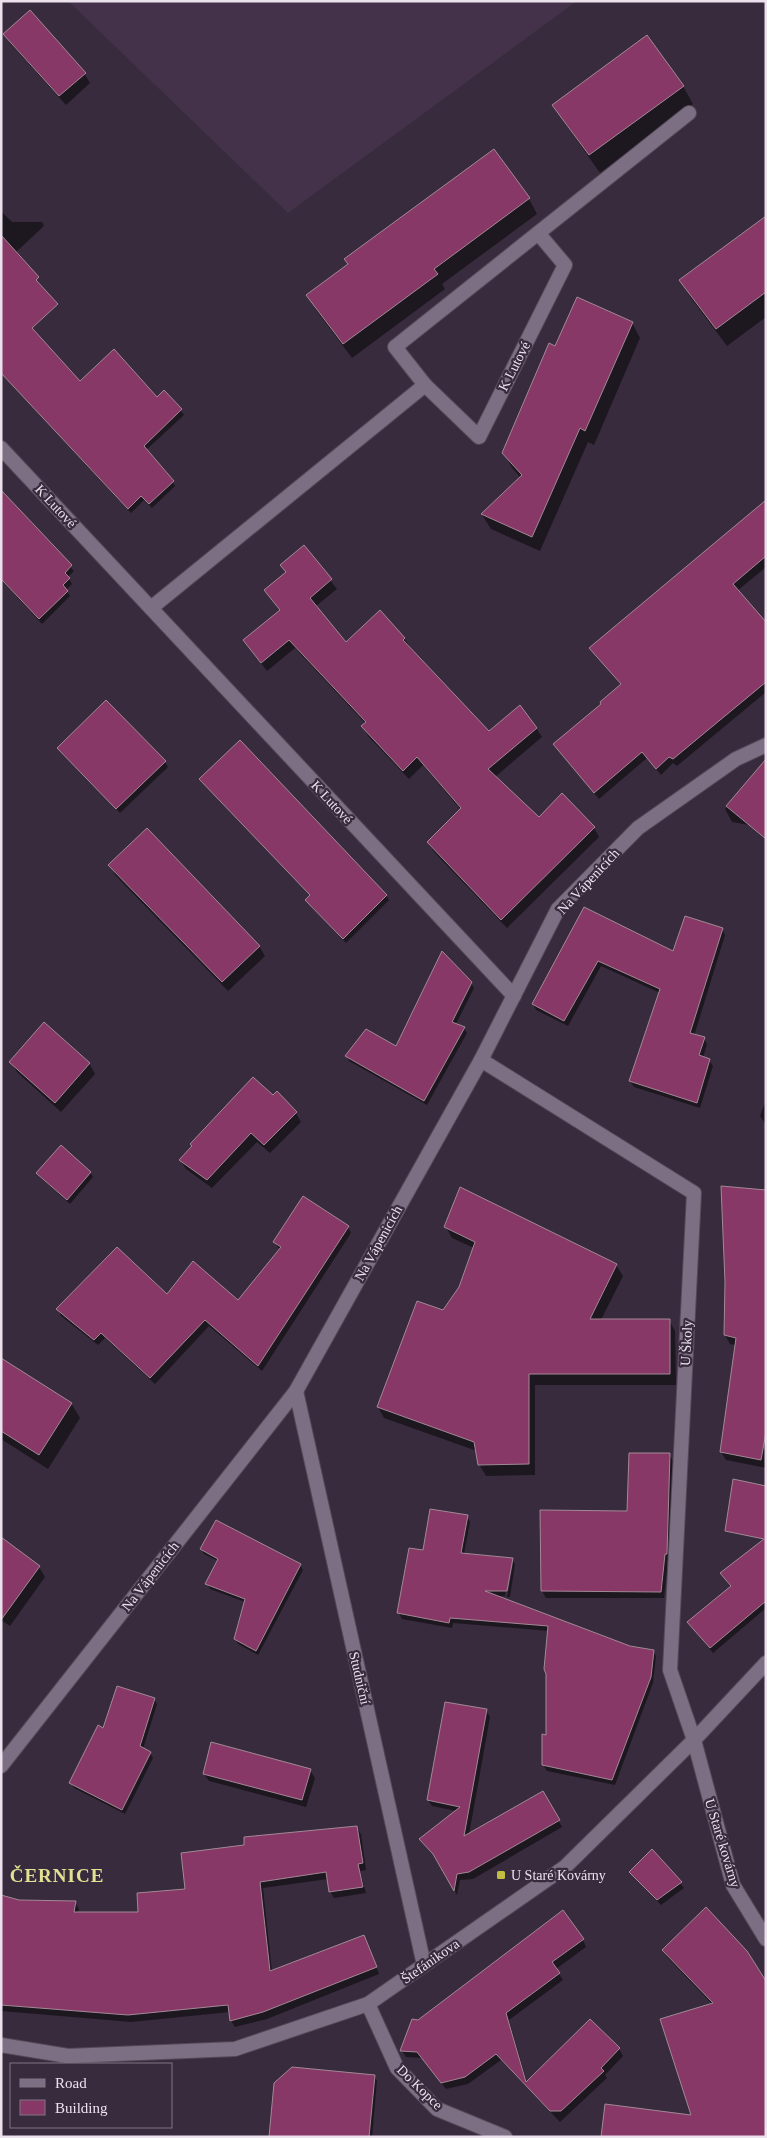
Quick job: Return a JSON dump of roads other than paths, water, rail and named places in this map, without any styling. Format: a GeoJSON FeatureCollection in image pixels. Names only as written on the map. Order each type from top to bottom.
{"type":"FeatureCollection","features":[{"type":"Feature","properties":{"kind":"street","name":"K Lutové"},"geometry":{"type":"LineString","coordinates":[[538,233],[565,265],[479,438],[425,384],[395,347],[538,233],[689,113]]}},
{"type":"Feature","properties":{"kind":"street"},"geometry":{"type":"LineString","coordinates":[[151,608],[425,384]]}},
{"type":"Feature","properties":{"kind":"street","name":"K Lutové"},"geometry":{"type":"LineString","coordinates":[[1,448],[514,996]]}},
{"type":"Feature","properties":{"kind":"street","name":"Na Vápenicích"},"geometry":{"type":"LineString","coordinates":[[1,1766],[296,1391],[481,1060],[558,909],[638,828],[736,759],[766,745]]}},
{"type":"Feature","properties":{"kind":"street","name":"U Školy"},"geometry":{"type":"LineString","coordinates":[[481,1060],[694,1193],[670,1670],[694,1740]]}},
{"type":"Feature","properties":{"kind":"street","name":"Studniční"},"geometry":{"type":"LineString","coordinates":[[296,1391],[424,1965]]}},
{"type":"Feature","properties":{"kind":"street","name":"Štefánikova"},"geometry":{"type":"LineString","coordinates":[[1,2045],[68,2056],[235,2049],[368,2004],[565,1867],[694,1740],[766,1663]]}},
{"type":"Feature","properties":{"kind":"street","name":"U Staré kovárny"},"geometry":{"type":"LineString","coordinates":[[694,1740],[733,1885],[766,1939]]}},
{"type":"Feature","properties":{"kind":"street","name":"Do Kopce"},"geometry":{"type":"LineString","coordinates":[[368,2004],[397,2068],[437,2109],[505,2137]]}},
{"type":"Feature","properties":{"kind":"place","name":"U Staré Kovárny"},"geometry":{"type":"Point","coordinates":[501,1875]}},
{"type":"Feature","properties":{"kind":"district","name":"ČERNICE"},"geometry":{"type":"Point","coordinates":[57,1875]}}]}
